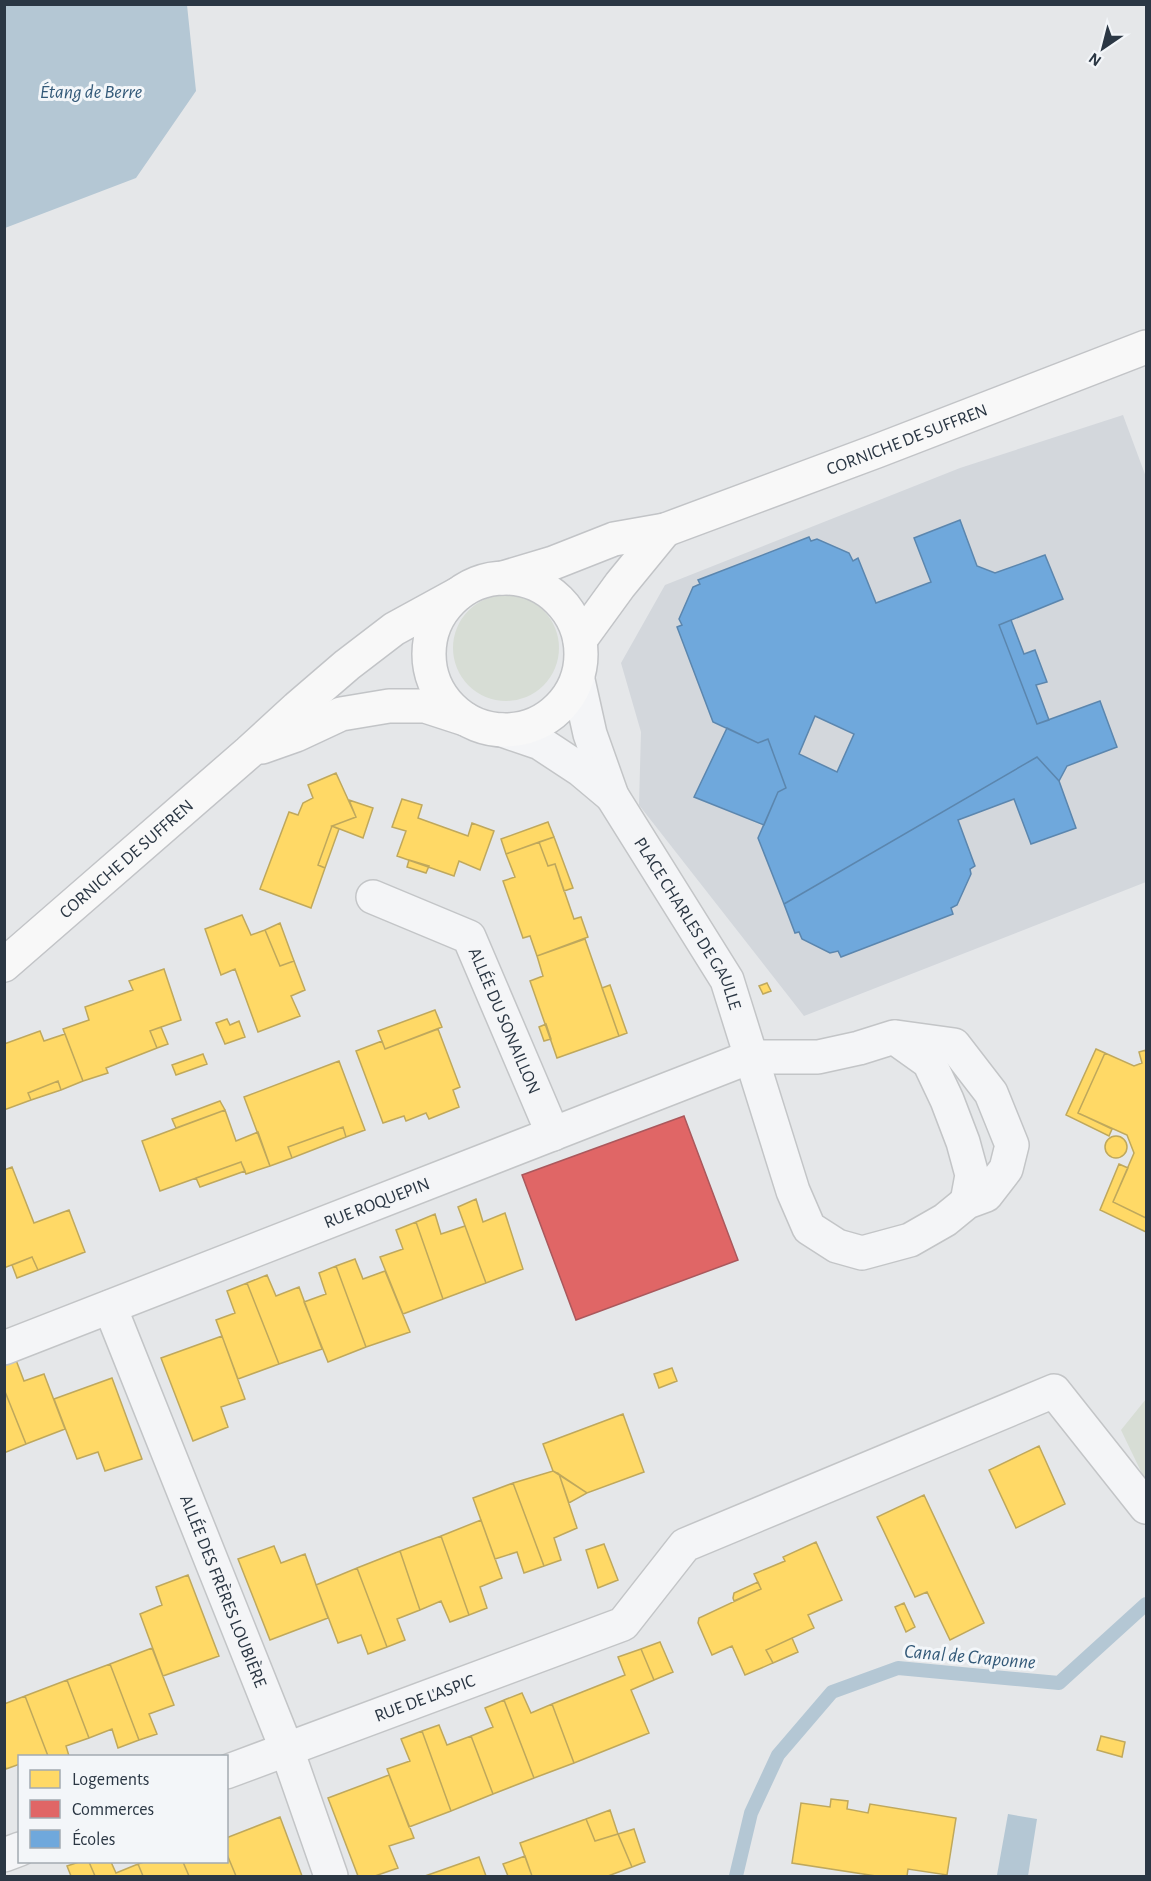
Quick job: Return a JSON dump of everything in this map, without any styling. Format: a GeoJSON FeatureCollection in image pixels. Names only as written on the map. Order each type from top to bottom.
{"type":"FeatureCollection","features":[{"type":"Feature","properties":{"kind":"main road","name":"CORNICHE DE SUFFREN"},"geometry":{"type":"LineString","coordinates":[[503,578],[553,563],[614,539],[665,530],[1146,347]]}},
{"type":"Feature","properties":{"kind":"main road"},"geometry":{"type":"LineString","coordinates":[[580,640],[620,585],[665,530]]}},
{"type":"Feature","properties":{"kind":"main road"},"geometry":{"type":"LineString","coordinates":[[503,578],[524,580],[544,589],[561,603],[573,620],[580,640],[581,661],[579,680],[550,716],[527,727],[502,730],[482,727],[465,718],[446,702],[434,682],[429,657],[432,633],[442,611],[458,594],[480,583],[503,578]]}},
{"type":"Feature","properties":{"kind":"main road","name":"CORNICHE DE SUFFREN"},"geometry":{"type":"LineString","coordinates":[[4,965],[297,708],[394,629],[458,594]]}},
{"type":"Feature","properties":{"kind":"main road","name":"CORNICHE DE SUFFREN"},"geometry":{"type":"LineString","coordinates":[[249,752],[296,735],[341,714],[389,706],[425,706],[465,718]]}},
{"type":"Feature","properties":{"kind":"street","name":"PLACE CHARLES DE GAULLE"},"geometry":{"type":"LineString","coordinates":[[579,680],[590,734],[612,796],[728,980],[793,1191],[809,1228],[837,1246],[862,1253],[910,1240],[945,1220],[967,1202],[986,1196],[1006,1169],[1012,1145],[991,1093],[954,1045],[894,1036]]}},
{"type":"Feature","properties":{"kind":"street","name":"PLACE CHARLES DE GAULLE"},"geometry":{"type":"LineString","coordinates":[[502,730],[540,743],[581,770],[612,796]]}},
{"type":"Feature","properties":{"kind":"street","name":"ALLÉE DU SONAILLON"},"geometry":{"type":"LineString","coordinates":[[373,897],[469,938],[553,1134]]}},
{"type":"Feature","properties":{"kind":"street"},"geometry":{"type":"LineString","coordinates":[[750,1057],[818,1057],[894,1036],[929,1062],[947,1100],[963,1142],[972,1175],[967,1202]]}},
{"type":"Feature","properties":{"kind":"street","name":"RUE ROQUEPIN"},"geometry":{"type":"LineString","coordinates":[[4,1348],[750,1057]]}},
{"type":"Feature","properties":{"kind":"street","name":"ALLÉE DES FRÈRES LOUBIÈRE"},"geometry":{"type":"LineString","coordinates":[[110,1307],[287,1750],[331,1876]]}},
{"type":"Feature","properties":{"kind":"street","name":"RUE DE L'ASPIC"},"geometry":{"type":"LineString","coordinates":[[228,1771],[623,1624],[686,1545],[1054,1391],[1146,1507]]}},
{"type":"Feature","properties":{"kind":"shaded area"},"geometry":{"type":"Polygon","coordinates":[[[1123,415],[1146,477],[1146,882],[804,1016],[639,805],[641,732],[621,663],[665,585],[960,468],[1123,415]]]}},
{"type":"Feature","properties":{"kind":"shaded area"},"geometry":{"type":"Polygon","coordinates":[[[506,595],[526,599],[544,610],[555,628],[559,648],[555,668],[544,686],[526,697],[506,701],[486,697],[468,686],[457,668],[453,648],[457,628],[468,610],[486,599],[506,595]]]}},
{"type":"Feature","properties":{"kind":"shaded area"},"geometry":{"type":"Polygon","coordinates":[[[1146,1399],[1146,1482],[1121,1430],[1146,1399]]]}},
{"type":"Feature","properties":{"kind":"water","name":"Étang de Berre"},"geometry":{"type":"Polygon","coordinates":[[[5,4],[187,5],[196,91],[136,178],[5,228],[5,4]]]}},
{"type":"Feature","properties":{"kind":"water"},"geometry":{"type":"Polygon","coordinates":[[[1008,1814],[1037,1819],[1028,1876],[997,1875],[1008,1814]]]}},
{"type":"Feature","properties":{"kind":"building: Logements"},"geometry":{"type":"Polygon","coordinates":[[[336,773],[356,817],[332,826],[318,865],[325,868],[311,908],[260,889],[289,812],[298,815],[303,803],[313,798],[308,785],[336,773]]]}},
{"type":"Feature","properties":{"kind":"building: Logements"},"geometry":{"type":"Polygon","coordinates":[[[402,799],[422,805],[418,818],[468,836],[472,823],[494,831],[480,870],[459,861],[454,876],[397,856],[406,831],[392,827],[402,799]]]}},
{"type":"Feature","properties":{"kind":"building: Logements"},"geometry":{"type":"Polygon","coordinates":[[[349,800],[373,808],[363,838],[332,826],[356,817],[349,800]]]}},
{"type":"Feature","properties":{"kind":"building: Logements"},"geometry":{"type":"Polygon","coordinates":[[[548,822],[554,837],[506,854],[501,839],[548,822]]]}},
{"type":"Feature","properties":{"kind":"building: Logements"},"geometry":{"type":"Polygon","coordinates":[[[332,826],[339,829],[325,868],[318,865],[332,826]]]}},
{"type":"Feature","properties":{"kind":"building: Logements"},"geometry":{"type":"Polygon","coordinates":[[[554,837],[573,888],[564,891],[555,864],[548,866],[539,842],[554,837]]]}},
{"type":"Feature","properties":{"kind":"building: Logements"},"geometry":{"type":"Polygon","coordinates":[[[539,842],[548,866],[555,864],[574,919],[581,917],[588,937],[537,956],[530,936],[523,938],[503,881],[515,877],[506,854],[539,842]]]}},
{"type":"Feature","properties":{"kind":"building: Logements"},"geometry":{"type":"Polygon","coordinates":[[[409,860],[429,866],[426,873],[407,867],[409,860]]]}},
{"type":"Feature","properties":{"kind":"building: Logements"},"geometry":{"type":"Polygon","coordinates":[[[242,915],[251,935],[265,930],[280,966],[294,961],[305,990],[291,996],[300,1016],[258,1032],[235,969],[221,975],[205,929],[242,915]]]}},
{"type":"Feature","properties":{"kind":"building: Logements"},"geometry":{"type":"Polygon","coordinates":[[[280,923],[294,961],[280,966],[265,930],[280,923]]]}},
{"type":"Feature","properties":{"kind":"building: Logements"},"geometry":{"type":"Polygon","coordinates":[[[585,939],[619,1036],[557,1058],[530,981],[543,976],[537,956],[585,939]]]}},
{"type":"Feature","properties":{"kind":"building: Logements"},"geometry":{"type":"Polygon","coordinates":[[[164,969],[181,1020],[150,1031],[157,1048],[106,1068],[108,1073],[83,1081],[63,1029],[89,1020],[85,1007],[133,990],[129,981],[164,969]]]}},
{"type":"Feature","properties":{"kind":"building: Logements"},"geometry":{"type":"Polygon","coordinates":[[[767,983],[771,991],[763,994],[759,986],[767,983]]]}},
{"type":"Feature","properties":{"kind":"building: Logements"},"geometry":{"type":"Polygon","coordinates":[[[610,985],[627,1033],[619,1036],[602,988],[610,985]]]}},
{"type":"Feature","properties":{"kind":"building: Logements"},"geometry":{"type":"Polygon","coordinates":[[[435,1010],[442,1027],[385,1049],[378,1031],[435,1010]]]}},
{"type":"Feature","properties":{"kind":"building: Logements"},"geometry":{"type":"Polygon","coordinates":[[[227,1019],[230,1025],[239,1021],[245,1037],[225,1044],[216,1023],[227,1019]]]}},
{"type":"Feature","properties":{"kind":"building: Logements"},"geometry":{"type":"Polygon","coordinates":[[[546,1024],[551,1039],[544,1041],[539,1027],[546,1024]]]}},
{"type":"Feature","properties":{"kind":"building: Logements"},"geometry":{"type":"Polygon","coordinates":[[[161,1027],[168,1044],[157,1048],[150,1031],[161,1027]]]}},
{"type":"Feature","properties":{"kind":"building: Logements"},"geometry":{"type":"Polygon","coordinates":[[[438,1029],[460,1087],[453,1090],[459,1107],[429,1119],[426,1113],[406,1121],[404,1116],[383,1123],[356,1051],[382,1041],[385,1049],[438,1029]]]}},
{"type":"Feature","properties":{"kind":"building: Logements"},"geometry":{"type":"Polygon","coordinates":[[[40,1031],[44,1041],[65,1034],[83,1081],[61,1090],[58,1081],[28,1093],[31,1100],[4,1110],[4,1044],[40,1031]]]}},
{"type":"Feature","properties":{"kind":"building: Logements"},"geometry":{"type":"Polygon","coordinates":[[[1096,1049],[1105,1053],[1078,1113],[1112,1129],[1109,1136],[1066,1115],[1096,1049]]]}},
{"type":"Feature","properties":{"kind":"building: Logements"},"geometry":{"type":"Polygon","coordinates":[[[1146,1050],[1146,1218],[1113,1202],[1134,1153],[1127,1135],[1078,1113],[1105,1053],[1134,1066],[1142,1063],[1139,1052],[1146,1050]]]}},
{"type":"Feature","properties":{"kind":"building: Logements"},"geometry":{"type":"Polygon","coordinates":[[[203,1054],[207,1064],[176,1075],[172,1065],[203,1054]]]}},
{"type":"Feature","properties":{"kind":"building: Logements"},"geometry":{"type":"Polygon","coordinates":[[[339,1061],[365,1130],[346,1137],[343,1127],[288,1147],[292,1158],[270,1166],[244,1097],[339,1061]]]}},
{"type":"Feature","properties":{"kind":"building: Logements"},"geometry":{"type":"Polygon","coordinates":[[[58,1081],[61,1090],[31,1100],[28,1093],[58,1081]]]}},
{"type":"Feature","properties":{"kind":"building: Logements"},"geometry":{"type":"Polygon","coordinates":[[[220,1101],[225,1110],[176,1128],[172,1119],[220,1101]]]}},
{"type":"Feature","properties":{"kind":"building: Logements"},"geometry":{"type":"Polygon","coordinates":[[[225,1110],[236,1141],[258,1132],[270,1166],[246,1174],[241,1162],[160,1191],[142,1141],[225,1110]]]}},
{"type":"Feature","properties":{"kind":"building: Logements"},"geometry":{"type":"Polygon","coordinates":[[[343,1127],[346,1137],[292,1158],[288,1147],[343,1127]]]}},
{"type":"Feature","properties":{"kind":"building: Logements"},"geometry":{"type":"Polygon","coordinates":[[[1112,1136],[1120,1136],[1127,1143],[1127,1151],[1120,1158],[1112,1158],[1105,1151],[1105,1143],[1112,1136]]]}},
{"type":"Feature","properties":{"kind":"building: Logements"},"geometry":{"type":"Polygon","coordinates":[[[241,1162],[245,1171],[200,1187],[196,1178],[241,1162]]]}},
{"type":"Feature","properties":{"kind":"building: Logements"},"geometry":{"type":"Polygon","coordinates":[[[1119,1164],[1128,1168],[1113,1202],[1146,1218],[1146,1232],[1100,1210],[1119,1164]]]}},
{"type":"Feature","properties":{"kind":"building: Logements"},"geometry":{"type":"Polygon","coordinates":[[[12,1167],[34,1223],[69,1210],[85,1252],[38,1270],[32,1257],[4,1268],[4,1170],[12,1167]]]}},
{"type":"Feature","properties":{"kind":"building: Logements"},"geometry":{"type":"Polygon","coordinates":[[[476,1199],[483,1222],[505,1213],[523,1269],[486,1283],[458,1207],[476,1199]]]}},
{"type":"Feature","properties":{"kind":"building: Logements"},"geometry":{"type":"Polygon","coordinates":[[[435,1214],[441,1234],[465,1226],[486,1283],[443,1299],[416,1222],[435,1214]]]}},
{"type":"Feature","properties":{"kind":"building: Logements"},"geometry":{"type":"Polygon","coordinates":[[[416,1222],[443,1299],[403,1314],[380,1257],[403,1249],[396,1230],[416,1222]]]}},
{"type":"Feature","properties":{"kind":"building: Logements"},"geometry":{"type":"Polygon","coordinates":[[[32,1257],[38,1270],[17,1278],[12,1265],[32,1257]]]}},
{"type":"Feature","properties":{"kind":"building: Logements"},"geometry":{"type":"Polygon","coordinates":[[[355,1259],[363,1279],[385,1271],[410,1332],[366,1347],[336,1266],[355,1259]]]}},
{"type":"Feature","properties":{"kind":"building: Logements"},"geometry":{"type":"Polygon","coordinates":[[[336,1266],[366,1347],[328,1362],[304,1302],[326,1294],[319,1273],[336,1266]]]}},
{"type":"Feature","properties":{"kind":"building: Logements"},"geometry":{"type":"Polygon","coordinates":[[[267,1275],[276,1296],[299,1287],[322,1349],[279,1364],[247,1283],[267,1275]]]}},
{"type":"Feature","properties":{"kind":"building: Logements"},"geometry":{"type":"Polygon","coordinates":[[[247,1283],[279,1364],[238,1379],[216,1320],[235,1313],[227,1291],[247,1283]]]}},
{"type":"Feature","properties":{"kind":"building: Logements"},"geometry":{"type":"Polygon","coordinates":[[[222,1336],[245,1399],[221,1407],[228,1427],[193,1441],[161,1358],[222,1336]]]}},
{"type":"Feature","properties":{"kind":"building: Logements"},"geometry":{"type":"Polygon","coordinates":[[[16,1360],[24,1381],[44,1374],[65,1429],[26,1444],[4,1389],[4,1365],[16,1360]]]}},
{"type":"Feature","properties":{"kind":"building: Logements"},"geometry":{"type":"Polygon","coordinates":[[[672,1368],[677,1381],[659,1388],[654,1374],[672,1368]]]}},
{"type":"Feature","properties":{"kind":"building: Logements"},"geometry":{"type":"Polygon","coordinates":[[[112,1378],[142,1459],[105,1471],[98,1452],[77,1459],[54,1399],[112,1378]]]}},
{"type":"Feature","properties":{"kind":"building: Logements"},"geometry":{"type":"Polygon","coordinates":[[[4,1389],[26,1444],[4,1453],[4,1389]]]}},
{"type":"Feature","properties":{"kind":"building: Logements"},"geometry":{"type":"Polygon","coordinates":[[[623,1414],[644,1472],[587,1493],[553,1471],[543,1444],[623,1414]]]}},
{"type":"Feature","properties":{"kind":"building: Logements"},"geometry":{"type":"Polygon","coordinates":[[[1039,1446],[1065,1504],[1016,1528],[989,1470],[1039,1446]]]}},
{"type":"Feature","properties":{"kind":"building: Logements"},"geometry":{"type":"Polygon","coordinates":[[[553,1471],[559,1474],[577,1528],[554,1538],[561,1560],[544,1566],[513,1483],[553,1471]]]}},
{"type":"Feature","properties":{"kind":"building: Logements"},"geometry":{"type":"Polygon","coordinates":[[[559,1474],[587,1493],[569,1503],[559,1474]]]}},
{"type":"Feature","properties":{"kind":"building: Logements"},"geometry":{"type":"Polygon","coordinates":[[[513,1483],[544,1566],[524,1573],[517,1552],[495,1559],[473,1498],[513,1483]]]}},
{"type":"Feature","properties":{"kind":"building: Logements"},"geometry":{"type":"Polygon","coordinates":[[[924,1495],[984,1623],[950,1640],[927,1592],[915,1597],[877,1517],[924,1495]]]}},
{"type":"Feature","properties":{"kind":"building: Logements"},"geometry":{"type":"Polygon","coordinates":[[[481,1520],[502,1578],[480,1587],[487,1608],[469,1615],[441,1536],[481,1520]]]}},
{"type":"Feature","properties":{"kind":"building: Logements"},"geometry":{"type":"Polygon","coordinates":[[[441,1536],[469,1615],[450,1622],[441,1601],[420,1610],[400,1551],[441,1536]]]}},
{"type":"Feature","properties":{"kind":"building: Logements"},"geometry":{"type":"Polygon","coordinates":[[[816,1542],[842,1600],[808,1615],[814,1628],[766,1650],[773,1663],[745,1675],[732,1646],[712,1655],[698,1623],[699,1618],[761,1589],[754,1574],[785,1561],[783,1557],[816,1542]]]}},
{"type":"Feature","properties":{"kind":"building: Logements"},"geometry":{"type":"Polygon","coordinates":[[[604,1544],[618,1580],[598,1588],[586,1550],[604,1544]]]}},
{"type":"Feature","properties":{"kind":"building: Logements"},"geometry":{"type":"Polygon","coordinates":[[[274,1546],[281,1563],[305,1554],[328,1618],[270,1640],[238,1559],[274,1546]]]}},
{"type":"Feature","properties":{"kind":"building: Logements"},"geometry":{"type":"Polygon","coordinates":[[[400,1551],[420,1610],[397,1619],[405,1640],[387,1647],[357,1568],[400,1551]]]}},
{"type":"Feature","properties":{"kind":"building: Logements"},"geometry":{"type":"Polygon","coordinates":[[[357,1568],[387,1647],[368,1654],[361,1635],[338,1643],[316,1585],[357,1568]]]}},
{"type":"Feature","properties":{"kind":"building: Logements"},"geometry":{"type":"Polygon","coordinates":[[[188,1575],[219,1656],[163,1676],[140,1614],[162,1605],[156,1587],[188,1575]]]}},
{"type":"Feature","properties":{"kind":"building: Logements"},"geometry":{"type":"Polygon","coordinates":[[[758,1582],[761,1589],[734,1601],[734,1593],[758,1582]]]}},
{"type":"Feature","properties":{"kind":"building: Logements"},"geometry":{"type":"Polygon","coordinates":[[[904,1603],[915,1627],[906,1632],[895,1607],[904,1603]]]}},
{"type":"Feature","properties":{"kind":"building: Logements"},"geometry":{"type":"Polygon","coordinates":[[[792,1638],[798,1652],[773,1663],[766,1650],[792,1638]]]}},
{"type":"Feature","properties":{"kind":"building: Logements"},"geometry":{"type":"Polygon","coordinates":[[[660,1642],[673,1672],[654,1680],[641,1649],[660,1642]]]}},
{"type":"Feature","properties":{"kind":"building: Logements"},"geometry":{"type":"Polygon","coordinates":[[[152,1648],[174,1705],[149,1714],[157,1734],[139,1740],[110,1664],[152,1648]]]}},
{"type":"Feature","properties":{"kind":"building: Logements"},"geometry":{"type":"Polygon","coordinates":[[[641,1649],[654,1680],[631,1690],[649,1733],[574,1763],[552,1704],[625,1675],[618,1657],[641,1649]]]}},
{"type":"Feature","properties":{"kind":"building: Logements"},"geometry":{"type":"Polygon","coordinates":[[[110,1664],[139,1740],[118,1748],[112,1729],[89,1738],[67,1680],[110,1664]]]}},
{"type":"Feature","properties":{"kind":"building: Logements"},"geometry":{"type":"Polygon","coordinates":[[[67,1680],[89,1738],[66,1746],[69,1755],[48,1755],[25,1696],[67,1680]]]}},
{"type":"Feature","properties":{"kind":"building: Logements"},"geometry":{"type":"Polygon","coordinates":[[[522,1693],[531,1713],[552,1704],[574,1763],[534,1778],[504,1700],[522,1693]]]}},
{"type":"Feature","properties":{"kind":"building: Logements"},"geometry":{"type":"Polygon","coordinates":[[[25,1696],[48,1755],[18,1755],[18,1765],[6,1769],[4,1763],[4,1704],[25,1696]]]}},
{"type":"Feature","properties":{"kind":"building: Logements"},"geometry":{"type":"Polygon","coordinates":[[[504,1700],[534,1778],[493,1794],[471,1736],[493,1727],[485,1708],[504,1700]]]}},
{"type":"Feature","properties":{"kind":"building: Logements"},"geometry":{"type":"Polygon","coordinates":[[[439,1725],[447,1745],[471,1736],[493,1794],[451,1811],[422,1731],[439,1725]]]}},
{"type":"Feature","properties":{"kind":"building: Logements"},"geometry":{"type":"Polygon","coordinates":[[[422,1731],[451,1811],[409,1827],[387,1769],[410,1761],[401,1739],[422,1731]]]}},
{"type":"Feature","properties":{"kind":"building: Logements"},"geometry":{"type":"Polygon","coordinates":[[[1101,1736],[1125,1742],[1122,1757],[1097,1750],[1101,1736]]]}},
{"type":"Feature","properties":{"kind":"building: Logements"},"geometry":{"type":"Polygon","coordinates":[[[389,1775],[414,1838],[389,1846],[398,1868],[375,1876],[358,1876],[328,1798],[389,1775]]]}},
{"type":"Feature","properties":{"kind":"building: Logements"},"geometry":{"type":"Polygon","coordinates":[[[831,1799],[848,1801],[847,1809],[868,1813],[870,1804],[956,1818],[947,1875],[908,1869],[907,1876],[876,1876],[792,1863],[801,1803],[830,1807],[831,1799]]]}},
{"type":"Feature","properties":{"kind":"building: Logements"},"geometry":{"type":"Polygon","coordinates":[[[610,1810],[618,1834],[595,1841],[586,1819],[610,1810]]]}},
{"type":"Feature","properties":{"kind":"building: Logements"},"geometry":{"type":"Polygon","coordinates":[[[280,1817],[302,1876],[236,1876],[228,1857],[228,1837],[280,1817]]]}},
{"type":"Feature","properties":{"kind":"building: Logements"},"geometry":{"type":"Polygon","coordinates":[[[586,1819],[595,1841],[618,1834],[632,1867],[608,1876],[532,1876],[520,1843],[586,1819]]]}},
{"type":"Feature","properties":{"kind":"building: Logements"},"geometry":{"type":"Polygon","coordinates":[[[634,1829],[645,1862],[632,1867],[618,1834],[634,1829]]]}},
{"type":"Feature","properties":{"kind":"building: Logements"},"geometry":{"type":"Polygon","coordinates":[[[525,1856],[532,1876],[508,1876],[503,1864],[525,1856]]]}},
{"type":"Feature","properties":{"kind":"building: Logements"},"geometry":{"type":"Polygon","coordinates":[[[228,1857],[236,1876],[189,1876],[183,1863],[228,1863],[228,1857]]]}},
{"type":"Feature","properties":{"kind":"building: Logements"},"geometry":{"type":"Polygon","coordinates":[[[479,1857],[486,1876],[425,1876],[479,1857]]]}},
{"type":"Feature","properties":{"kind":"building: Logements"},"geometry":{"type":"Polygon","coordinates":[[[89,1863],[95,1876],[71,1876],[67,1866],[89,1863]]]}},
{"type":"Feature","properties":{"kind":"building: Logements"},"geometry":{"type":"Polygon","coordinates":[[[89,1863],[111,1863],[116,1873],[138,1864],[143,1876],[95,1876],[89,1863]]]}},
{"type":"Feature","properties":{"kind":"building: Logements"},"geometry":{"type":"Polygon","coordinates":[[[183,1863],[189,1876],[143,1876],[138,1864],[183,1863]]]}},
{"type":"Feature","properties":{"kind":"building: Commerces"},"geometry":{"type":"Polygon","coordinates":[[[684,1116],[738,1260],[576,1320],[522,1175],[684,1116]]]}},
{"type":"Feature","properties":{"kind":"building: Écoles"},"geometry":{"type":"Polygon","coordinates":[[[960,520],[977,566],[995,573],[1045,555],[1063,599],[999,625],[1037,724],[1100,701],[1117,747],[1067,766],[1059,781],[1037,757],[784,904],[758,838],[778,792],[786,788],[768,739],[758,743],[713,722],[677,627],[682,625],[679,619],[693,587],[700,584],[698,580],[809,537],[811,541],[817,539],[849,553],[853,561],[858,558],[876,603],[931,582],[914,538],[960,520]],[[815,716],[799,754],[837,772],[854,734],[815,716]]]}},
{"type":"Feature","properties":{"kind":"building: Écoles"},"geometry":{"type":"Polygon","coordinates":[[[1011,620],[1024,654],[1035,650],[1047,682],[1036,685],[1049,720],[1037,724],[999,625],[1011,620]]]}},
{"type":"Feature","properties":{"kind":"building: Écoles"},"geometry":{"type":"Polygon","coordinates":[[[727,728],[758,743],[768,739],[786,788],[778,792],[764,825],[694,797],[727,728]]]}},
{"type":"Feature","properties":{"kind":"building: Écoles"},"geometry":{"type":"Polygon","coordinates":[[[1037,757],[1059,781],[1076,828],[1031,844],[1014,799],[958,820],[975,866],[970,869],[971,874],[957,905],[951,908],[953,914],[841,957],[838,951],[830,953],[802,939],[799,932],[795,933],[784,904],[1037,757]]]}},
{"type":"Feature","properties":{"kind":"waterway","name":"Canal de Craponne"},"geometry":{"type":"LineString","coordinates":[[736,1876],[751,1813],[778,1755],[832,1692],[898,1668],[1059,1683],[1146,1604]]}}]}
